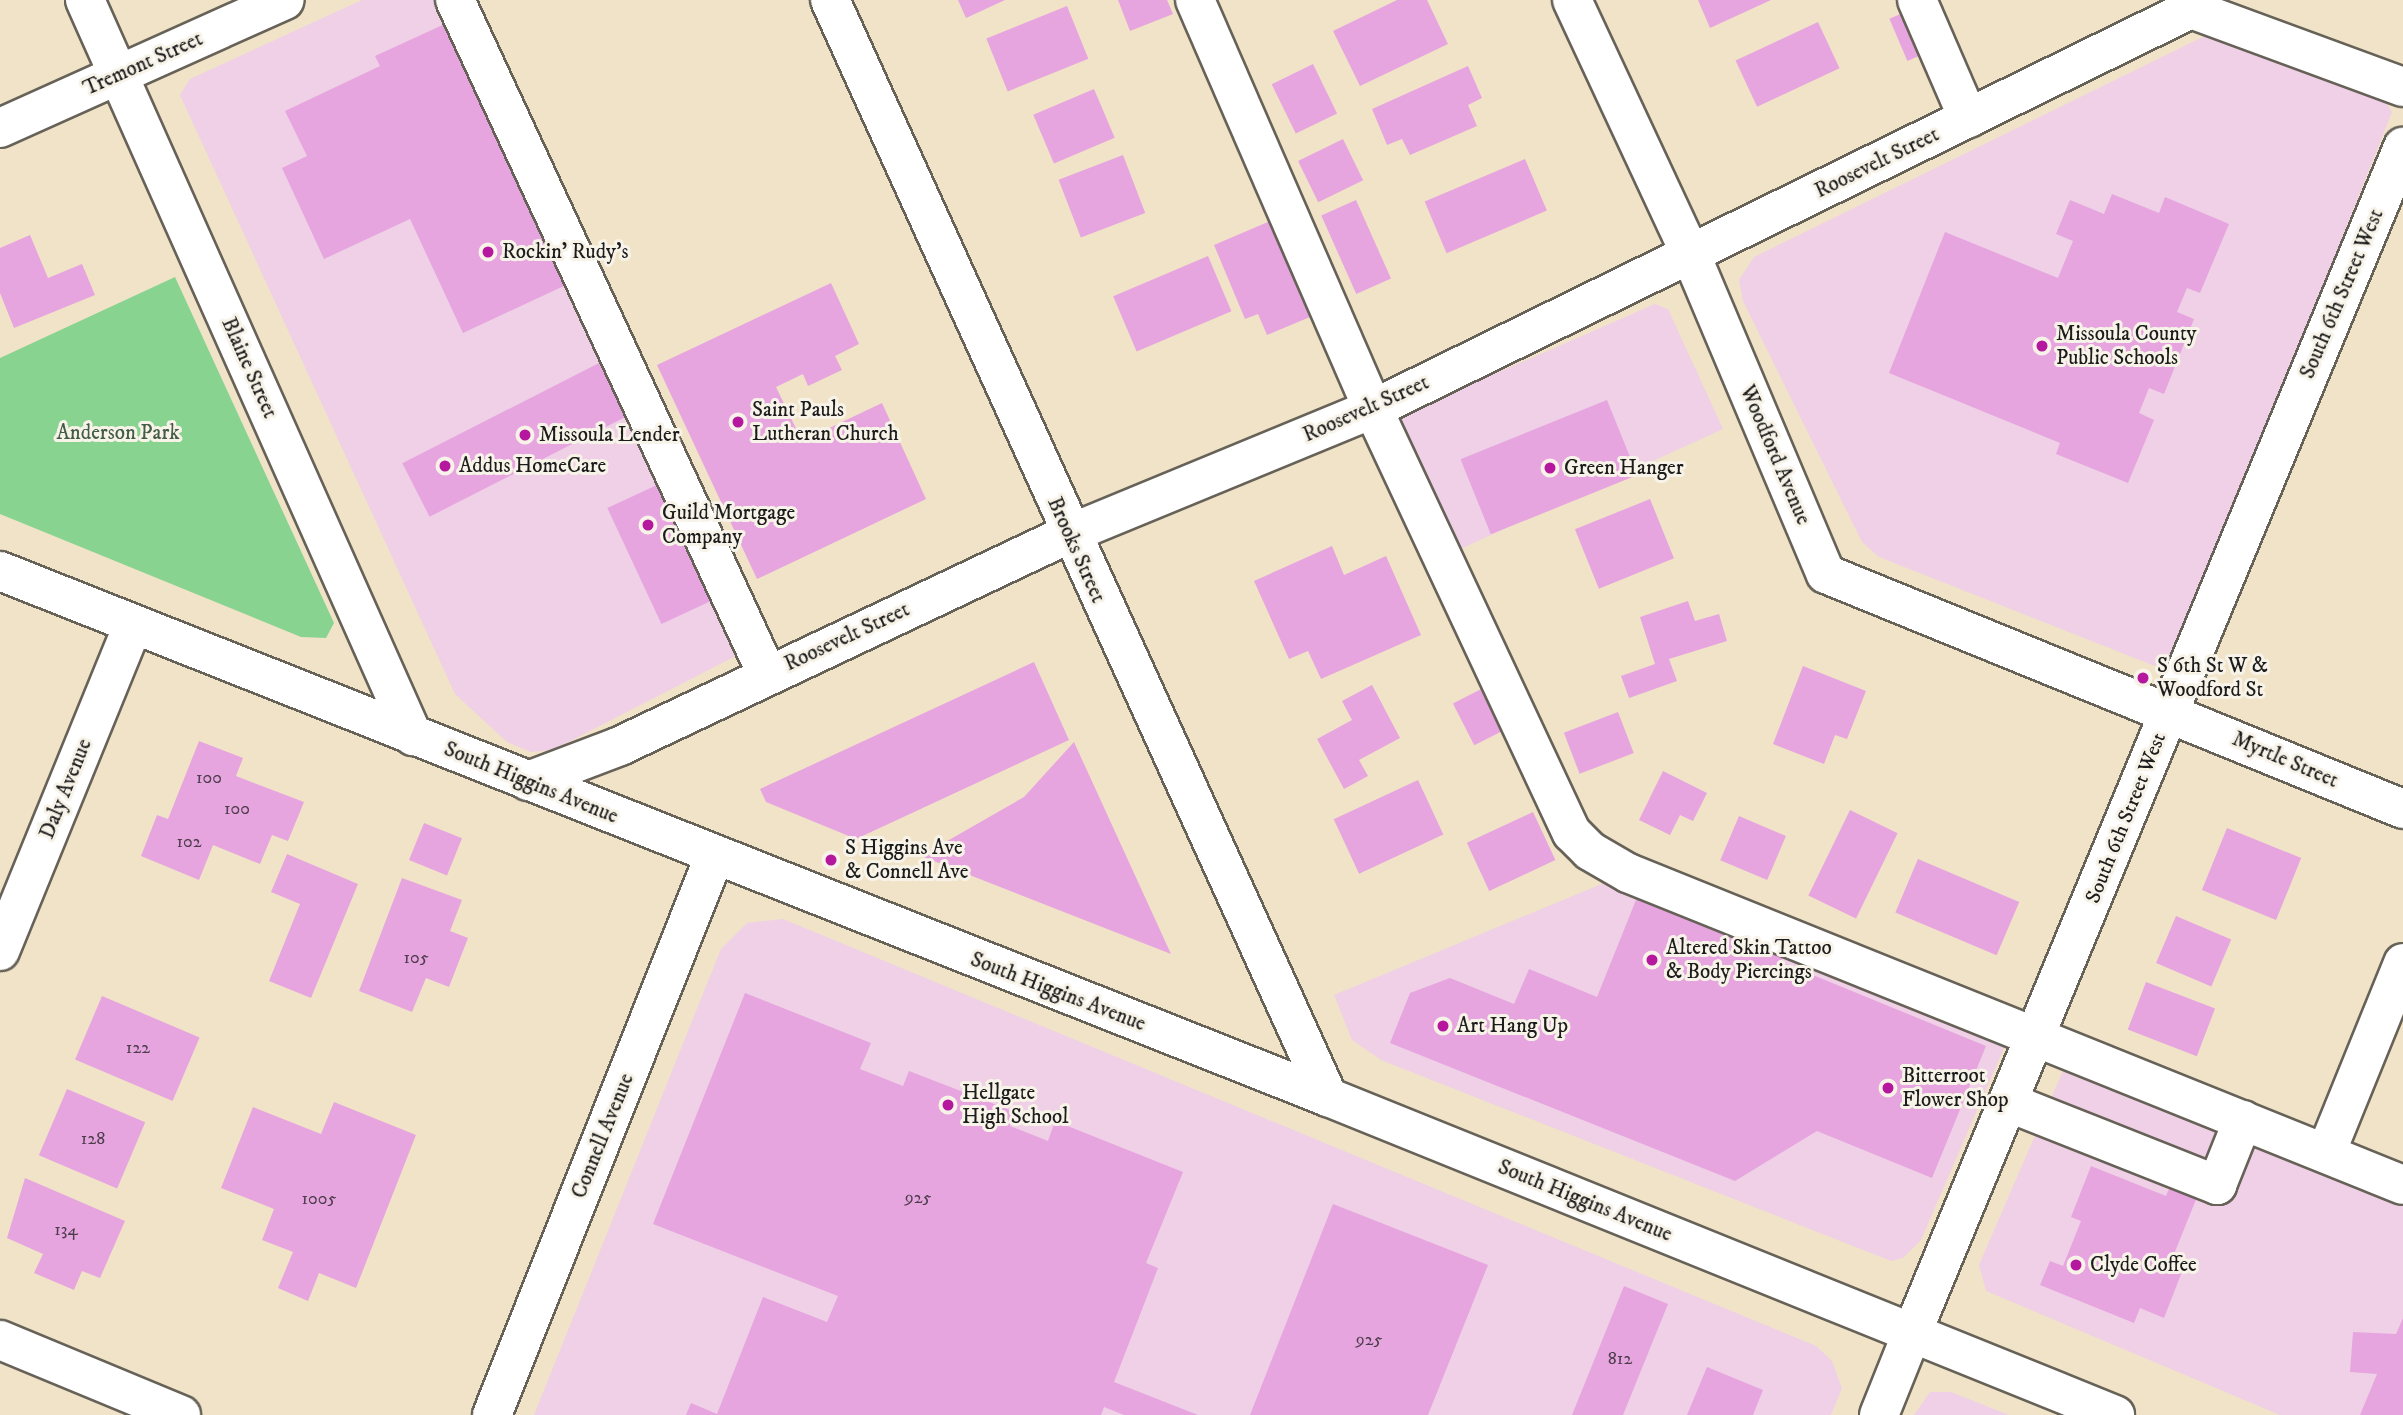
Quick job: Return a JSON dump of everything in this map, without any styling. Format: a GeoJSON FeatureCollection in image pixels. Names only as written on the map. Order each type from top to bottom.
{"type":"FeatureCollection","features":[{"type":"Feature","properties":{"kind":"main road","name":"Blaine Street"},"geometry":{"type":"LineString","coordinates":[[85,0],[413,736]]}},
{"type":"Feature","properties":{"kind":"main road","name":"Tremont Street"},"geometry":{"type":"LineString","coordinates":[[0,128],[285,0]]}},
{"type":"Feature","properties":{"kind":"main road"},"geometry":{"type":"LineString","coordinates":[[455,0],[767,674]]}},
{"type":"Feature","properties":{"kind":"main road","name":"Brooks Street"},"geometry":{"type":"LineString","coordinates":[[830,0],[1069,534],[1328,1097]]}},
{"type":"Feature","properties":{"kind":"main road"},"geometry":{"type":"LineString","coordinates":[[1195,0],[1373,409],[1572,833],[1590,851],[1629,873],[2403,1185]]}},
{"type":"Feature","properties":{"kind":"main road","name":"Woodford Avenue"},"geometry":{"type":"LineString","coordinates":[[1572,0],[1691,256],[1826,574],[2168,711]]}},
{"type":"Feature","properties":{"kind":"main road"},"geometry":{"type":"LineString","coordinates":[[1917,0],[1968,118]]}},
{"type":"Feature","properties":{"kind":"main road","name":"Roosevelt Street"},"geometry":{"type":"LineString","coordinates":[[528,780],[620,746],[767,674],[1069,534],[1373,409],[1691,256],[2191,9],[2403,87]]}},
{"type":"Feature","properties":{"kind":"main road","name":"South 6th Street West"},"geometry":{"type":"LineString","coordinates":[[1879,1415],[2039,1037],[2168,711],[2403,147]]}},
{"type":"Feature","properties":{"kind":"main road","name":"South Higgins Avenue"},"geometry":{"type":"LineString","coordinates":[[0,571],[132,627],[528,780],[714,856],[1328,1097],[2115,1415]]}},
{"type":"Feature","properties":{"kind":"main road","name":"Daly Avenue"},"geometry":{"type":"LineString","coordinates":[[0,951],[132,627]]}},
{"type":"Feature","properties":{"kind":"main road","name":"Myrtle Street"},"geometry":{"type":"LineString","coordinates":[[2168,711],[2403,809]]}},
{"type":"Feature","properties":{"kind":"main road","name":"Connell Avenue"},"geometry":{"type":"LineString","coordinates":[[492,1415],[714,856]]}},
{"type":"Feature","properties":{"kind":"main road"},"geometry":{"type":"LineString","coordinates":[[2326,1153],[2403,963]]}},
{"type":"Feature","properties":{"kind":"main road"},"geometry":{"type":"LineString","coordinates":[[2010,1103],[2217,1185],[2243,1120]]}},
{"type":"Feature","properties":{"kind":"main road"},"geometry":{"type":"LineString","coordinates":[[0,1340],[181,1415]]}},
{"type":"Feature","properties":{"kind":"shaded area"},"geometry":{"type":"Polygon","coordinates":[[[362,0],[456,0],[755,646],[553,750],[531,752],[507,742],[455,694],[180,95],[190,79],[362,0]]]}},
{"type":"Feature","properties":{"kind":"shaded area"},"geometry":{"type":"Polygon","coordinates":[[[2217,30],[2386,102],[2392,112],[2179,650],[2172,665],[2155,666],[1879,557],[1862,542],[1743,301],[1739,280],[1754,257],[2217,30]]]}},
{"type":"Feature","properties":{"kind":"shaded area"},"geometry":{"type":"Polygon","coordinates":[[[1655,304],[1668,309],[1723,429],[1443,557],[1380,424],[1655,304]]]}},
{"type":"Feature","properties":{"kind":"shaded area"},"geometry":{"type":"Polygon","coordinates":[[[1628,873],[2013,1027],[1921,1240],[1903,1258],[1891,1261],[1381,1060],[1352,1040],[1334,995],[1628,873]]]}},
{"type":"Feature","properties":{"kind":"shaded area","name":"Hellgate High School"},"geometry":{"type":"Polygon","coordinates":[[[783,919],[1816,1346],[1832,1361],[1842,1388],[1831,1415],[534,1415],[721,949],[747,923],[783,919]]]}},
{"type":"Feature","properties":{"kind":"shaded area"},"geometry":{"type":"Polygon","coordinates":[[[2072,1050],[2403,1185],[2403,1415],[2280,1415],[1986,1291],[1979,1265],[2072,1050]]]}},
{"type":"Feature","properties":{"kind":"shaded area"},"geometry":{"type":"Polygon","coordinates":[[[1930,1392],[1951,1392],[2009,1415],[1914,1415],[1930,1392]]]}},
{"type":"Feature","properties":{"kind":"green space","name":"Anderson Park"},"geometry":{"type":"Polygon","coordinates":[[[175,277],[334,623],[326,638],[301,637],[0,514],[0,358],[175,277]]]}},
{"type":"Feature","properties":{"kind":"building"},"geometry":{"type":"Polygon","coordinates":[[[958,0],[1005,0],[966,18],[958,0]]]}},
{"type":"Feature","properties":{"kind":"building"},"geometry":{"type":"Polygon","coordinates":[[[1118,0],[1167,0],[1173,14],[1130,31],[1118,0]]]}},
{"type":"Feature","properties":{"kind":"building"},"geometry":{"type":"Polygon","coordinates":[[[1397,0],[1427,0],[1448,44],[1360,86],[1333,31],[1397,0]]]}},
{"type":"Feature","properties":{"kind":"building"},"geometry":{"type":"Polygon","coordinates":[[[1698,0],[1771,0],[1710,28],[1698,0]]]}},
{"type":"Feature","properties":{"kind":"building"},"geometry":{"type":"Polygon","coordinates":[[[1067,6],[1088,59],[1008,91],[986,39],[1067,6]]]}},
{"type":"Feature","properties":{"kind":"building"},"geometry":{"type":"Polygon","coordinates":[[[1917,7],[1935,49],[1907,61],[1889,19],[1917,7]]]}},
{"type":"Feature","properties":{"kind":"building"},"geometry":{"type":"Polygon","coordinates":[[[458,18],[566,285],[463,333],[410,219],[324,259],[282,168],[307,156],[285,111],[380,66],[375,56],[458,18]]]}},
{"type":"Feature","properties":{"kind":"building"},"geometry":{"type":"Polygon","coordinates":[[[1818,22],[1840,68],[1757,107],[1736,60],[1818,22]]]}},
{"type":"Feature","properties":{"kind":"building"},"geometry":{"type":"Polygon","coordinates":[[[1313,64],[1337,113],[1296,134],[1272,84],[1313,64]]]}},
{"type":"Feature","properties":{"kind":"building"},"geometry":{"type":"Polygon","coordinates":[[[1468,66],[1482,98],[1468,105],[1477,126],[1410,155],[1402,139],[1387,145],[1372,109],[1468,66]]]}},
{"type":"Feature","properties":{"kind":"building"},"geometry":{"type":"Polygon","coordinates":[[[1094,89],[1115,138],[1054,164],[1033,115],[1094,89]]]}},
{"type":"Feature","properties":{"kind":"building"},"geometry":{"type":"Polygon","coordinates":[[[1343,139],[1363,180],[1318,202],[1298,161],[1343,139]]]}},
{"type":"Feature","properties":{"kind":"building"},"geometry":{"type":"Polygon","coordinates":[[[1123,155],[1145,213],[1081,238],[1059,180],[1123,155]]]}},
{"type":"Feature","properties":{"kind":"building"},"geometry":{"type":"Polygon","coordinates":[[[1525,159],[1547,211],[1447,253],[1425,202],[1525,159]]]}},
{"type":"Feature","properties":{"kind":"building","name":"Missoula County Public Schools"},"geometry":{"type":"Polygon","coordinates":[[[2112,194],[2159,213],[2165,197],[2229,224],[2200,293],[2187,288],[2177,312],[2194,319],[2164,394],[2149,388],[2139,413],[2154,420],[2128,483],[2056,454],[2060,443],[1889,373],[1945,232],[2058,278],[2073,241],[2056,234],[2070,200],[2104,214],[2112,194]]]}},
{"type":"Feature","properties":{"kind":"building"},"geometry":{"type":"Polygon","coordinates":[[[1356,200],[1391,279],[1356,294],[1321,215],[1356,200]]]}},
{"type":"Feature","properties":{"kind":"building"},"geometry":{"type":"Polygon","coordinates":[[[1275,219],[1306,290],[1299,293],[1310,317],[1267,335],[1258,314],[1245,319],[1214,245],[1275,219]]]}},
{"type":"Feature","properties":{"kind":"building"},"geometry":{"type":"Polygon","coordinates":[[[30,235],[48,278],[82,264],[95,295],[14,328],[0,293],[0,248],[30,235]]]}},
{"type":"Feature","properties":{"kind":"building"},"geometry":{"type":"Polygon","coordinates":[[[1208,256],[1231,311],[1137,351],[1113,296],[1208,256]]]}},
{"type":"Feature","properties":{"kind":"building","name":"Saint Pauls Lutheran Church"},"geometry":{"type":"Polygon","coordinates":[[[831,283],[859,344],[835,356],[842,370],[808,386],[803,374],[776,387],[802,441],[882,403],[926,499],[757,579],[657,365],[831,283]]]}},
{"type":"Feature","properties":{"kind":"building"},"geometry":{"type":"Polygon","coordinates":[[[601,362],[628,415],[430,517],[402,463],[601,362]]]}},
{"type":"Feature","properties":{"kind":"building","name":"Green Hanger"},"geometry":{"type":"Polygon","coordinates":[[[1607,400],[1637,475],[1491,534],[1461,459],[1607,400]]]}},
{"type":"Feature","properties":{"kind":"building"},"geometry":{"type":"Polygon","coordinates":[[[659,484],[713,600],[661,624],[607,508],[659,484]]]}},
{"type":"Feature","properties":{"kind":"building"},"geometry":{"type":"Polygon","coordinates":[[[1650,499],[1674,558],[1599,589],[1575,529],[1650,499]]]}},
{"type":"Feature","properties":{"kind":"building"},"geometry":{"type":"Polygon","coordinates":[[[1332,546],[1344,575],[1386,556],[1421,635],[1321,679],[1308,651],[1289,659],[1254,581],[1332,546]]]}},
{"type":"Feature","properties":{"kind":"building"},"geometry":{"type":"Polygon","coordinates":[[[1688,601],[1695,621],[1719,614],[1727,641],[1669,659],[1677,681],[1629,698],[1621,676],[1655,664],[1640,617],[1688,601]]]}},
{"type":"Feature","properties":{"kind":"building"},"geometry":{"type":"Polygon","coordinates":[[[1034,662],[1069,740],[856,839],[766,802],[760,789],[1034,662]]]}},
{"type":"Feature","properties":{"kind":"building"},"geometry":{"type":"Polygon","coordinates":[[[1803,666],[1866,691],[1847,739],[1835,735],[1824,764],[1773,744],[1803,666]]]}},
{"type":"Feature","properties":{"kind":"building"},"geometry":{"type":"Polygon","coordinates":[[[1493,683],[1514,725],[1474,745],[1453,703],[1493,683]]]}},
{"type":"Feature","properties":{"kind":"building"},"geometry":{"type":"Polygon","coordinates":[[[1372,685],[1400,738],[1359,760],[1368,776],[1344,789],[1317,739],[1352,720],[1342,701],[1372,685]]]}},
{"type":"Feature","properties":{"kind":"building"},"geometry":{"type":"Polygon","coordinates":[[[1618,712],[1634,753],[1580,774],[1564,733],[1618,712]]]}},
{"type":"Feature","properties":{"kind":"building"},"geometry":{"type":"Polygon","coordinates":[[[199,741],[243,758],[236,776],[304,802],[288,841],[272,835],[260,864],[213,845],[199,880],[141,856],[157,815],[168,819],[199,741]]]}},
{"type":"Feature","properties":{"kind":"building"},"geometry":{"type":"Polygon","coordinates":[[[1074,742],[1171,954],[921,856],[1024,797],[1074,742]]]}},
{"type":"Feature","properties":{"kind":"building"},"geometry":{"type":"Polygon","coordinates":[[[1663,771],[1707,793],[1693,821],[1680,815],[1670,835],[1639,820],[1663,771]]]}},
{"type":"Feature","properties":{"kind":"building"},"geometry":{"type":"Polygon","coordinates":[[[1418,780],[1443,834],[1359,874],[1334,819],[1418,780]]]}},
{"type":"Feature","properties":{"kind":"building"},"geometry":{"type":"Polygon","coordinates":[[[1850,810],[1898,833],[1856,919],[1808,895],[1850,810]]]}},
{"type":"Feature","properties":{"kind":"building"},"geometry":{"type":"Polygon","coordinates":[[[1533,812],[1555,860],[1489,891],[1467,843],[1533,812]]]}},
{"type":"Feature","properties":{"kind":"building"},"geometry":{"type":"Polygon","coordinates":[[[1739,816],[1786,836],[1767,880],[1720,860],[1739,816]]]}},
{"type":"Feature","properties":{"kind":"building"},"geometry":{"type":"Polygon","coordinates":[[[424,823],[462,838],[447,875],[409,860],[424,823]]]}},
{"type":"Feature","properties":{"kind":"building"},"geometry":{"type":"Polygon","coordinates":[[[2227,828],[2301,858],[2276,920],[2202,890],[2227,828]]]}},
{"type":"Feature","properties":{"kind":"building"},"geometry":{"type":"Polygon","coordinates":[[[287,854],[358,884],[311,998],[269,981],[300,904],[271,892],[287,854]]]}},
{"type":"Feature","properties":{"kind":"building"},"geometry":{"type":"Polygon","coordinates":[[[1918,859],[2019,902],[1997,955],[1895,912],[1918,859]]]}},
{"type":"Feature","properties":{"kind":"building"},"geometry":{"type":"Polygon","coordinates":[[[402,878],[462,900],[450,931],[468,938],[449,987],[426,978],[412,1012],[359,991],[402,878]]]}},
{"type":"Feature","properties":{"kind":"building"},"geometry":{"type":"Polygon","coordinates":[[[1642,885],[1786,942],[1781,962],[1986,1046],[1932,1178],[1817,1131],[1735,1181],[1390,1043],[1410,993],[1450,978],[1514,1004],[1529,969],[1597,997],[1642,885]]]}},
{"type":"Feature","properties":{"kind":"building"},"geometry":{"type":"Polygon","coordinates":[[[2176,916],[2231,939],[2211,986],[2156,963],[2176,916]]]}},
{"type":"Feature","properties":{"kind":"building"},"geometry":{"type":"Polygon","coordinates":[[[2146,982],[2215,1009],[2197,1056],[2128,1030],[2146,982]]]}},
{"type":"Feature","properties":{"kind":"building"},"geometry":{"type":"Polygon","coordinates":[[[745,993],[871,1043],[860,1069],[903,1086],[909,1071],[1015,1112],[1010,1126],[1048,1141],[1055,1121],[1183,1172],[1146,1263],[1158,1268],[1114,1382],[1198,1415],[1124,1415],[1104,1407],[1101,1415],[686,1415],[691,1403],[717,1414],[763,1297],[827,1322],[838,1296],[653,1224],[745,993]]]}},
{"type":"Feature","properties":{"kind":"building"},"geometry":{"type":"Polygon","coordinates":[[[102,996],[200,1037],[173,1101],[75,1060],[102,996]]]}},
{"type":"Feature","properties":{"kind":"building"},"geometry":{"type":"Polygon","coordinates":[[[67,1089],[145,1122],[117,1188],[39,1155],[67,1089]]]}},
{"type":"Feature","properties":{"kind":"building"},"geometry":{"type":"Polygon","coordinates":[[[334,1102],[416,1135],[356,1288],[319,1273],[308,1301],[278,1288],[293,1252],[262,1240],[274,1209],[221,1188],[253,1107],[321,1134],[334,1102]]]}},
{"type":"Feature","properties":{"kind":"building"},"geometry":{"type":"Polygon","coordinates":[[[2091,1166],[2166,1196],[2172,1182],[2199,1192],[2172,1259],[2185,1264],[2164,1318],[2140,1308],[2134,1323],[2040,1285],[2050,1261],[2063,1266],[2081,1221],[2071,1217],[2091,1166]]]}},
{"type":"Feature","properties":{"kind":"building"},"geometry":{"type":"Polygon","coordinates":[[[25,1178],[125,1221],[100,1278],[82,1271],[74,1290],[34,1273],[43,1254],[7,1238],[25,1178]]]}},
{"type":"Feature","properties":{"kind":"building"},"geometry":{"type":"Polygon","coordinates":[[[1333,1204],[1488,1265],[1428,1415],[1250,1415],[1333,1204]]]}},
{"type":"Feature","properties":{"kind":"building"},"geometry":{"type":"Polygon","coordinates":[[[1624,1286],[1668,1304],[1623,1415],[1572,1415],[1624,1286]]]}},
{"type":"Feature","properties":{"kind":"building"},"geometry":{"type":"Polygon","coordinates":[[[2403,1318],[2403,1415],[2360,1415],[2377,1374],[2350,1372],[2353,1332],[2396,1334],[2403,1318]]]}},
{"type":"Feature","properties":{"kind":"building"},"geometry":{"type":"Polygon","coordinates":[[[1707,1367],[1763,1390],[1753,1415],[1687,1415],[1707,1367]]]}},
{"type":"Feature","properties":{"kind":"place","name":"Rockin' Rudy's"},"geometry":{"type":"Point","coordinates":[488,252]}},
{"type":"Feature","properties":{"kind":"place","name":"Missoula County Public Schools"},"geometry":{"type":"Point","coordinates":[2042,346]}},
{"type":"Feature","properties":{"kind":"place","name":"Saint Pauls Lutheran Church"},"geometry":{"type":"Point","coordinates":[738,422]}},
{"type":"Feature","properties":{"kind":"place","name":"Missoula Lender"},"geometry":{"type":"Point","coordinates":[525,435]}},
{"type":"Feature","properties":{"kind":"place","name":"Addus HomeCare"},"geometry":{"type":"Point","coordinates":[445,466]}},
{"type":"Feature","properties":{"kind":"place","name":"Green Hanger"},"geometry":{"type":"Point","coordinates":[1550,468]}},
{"type":"Feature","properties":{"kind":"place","name":"Guild Mortgage Company"},"geometry":{"type":"Point","coordinates":[648,525]}},
{"type":"Feature","properties":{"kind":"place","name":"S 6th St W & Woodford St"},"geometry":{"type":"Point","coordinates":[2143,678]}},
{"type":"Feature","properties":{"kind":"place","name":"S Higgins Ave & Connell Ave"},"geometry":{"type":"Point","coordinates":[831,860]}},
{"type":"Feature","properties":{"kind":"place","name":"Altered Skin Tattoo & Body Piercings"},"geometry":{"type":"Point","coordinates":[1652,960]}},
{"type":"Feature","properties":{"kind":"place","name":"Art Hang Up"},"geometry":{"type":"Point","coordinates":[1443,1026]}},
{"type":"Feature","properties":{"kind":"place","name":"Bitterroot Flower Shop"},"geometry":{"type":"Point","coordinates":[1888,1088]}},
{"type":"Feature","properties":{"kind":"place","name":"Hellgate High School"},"geometry":{"type":"Point","coordinates":[948,1105]}},
{"type":"Feature","properties":{"kind":"place","name":"Clyde Coffee"},"geometry":{"type":"Point","coordinates":[2076,1265]}}]}
